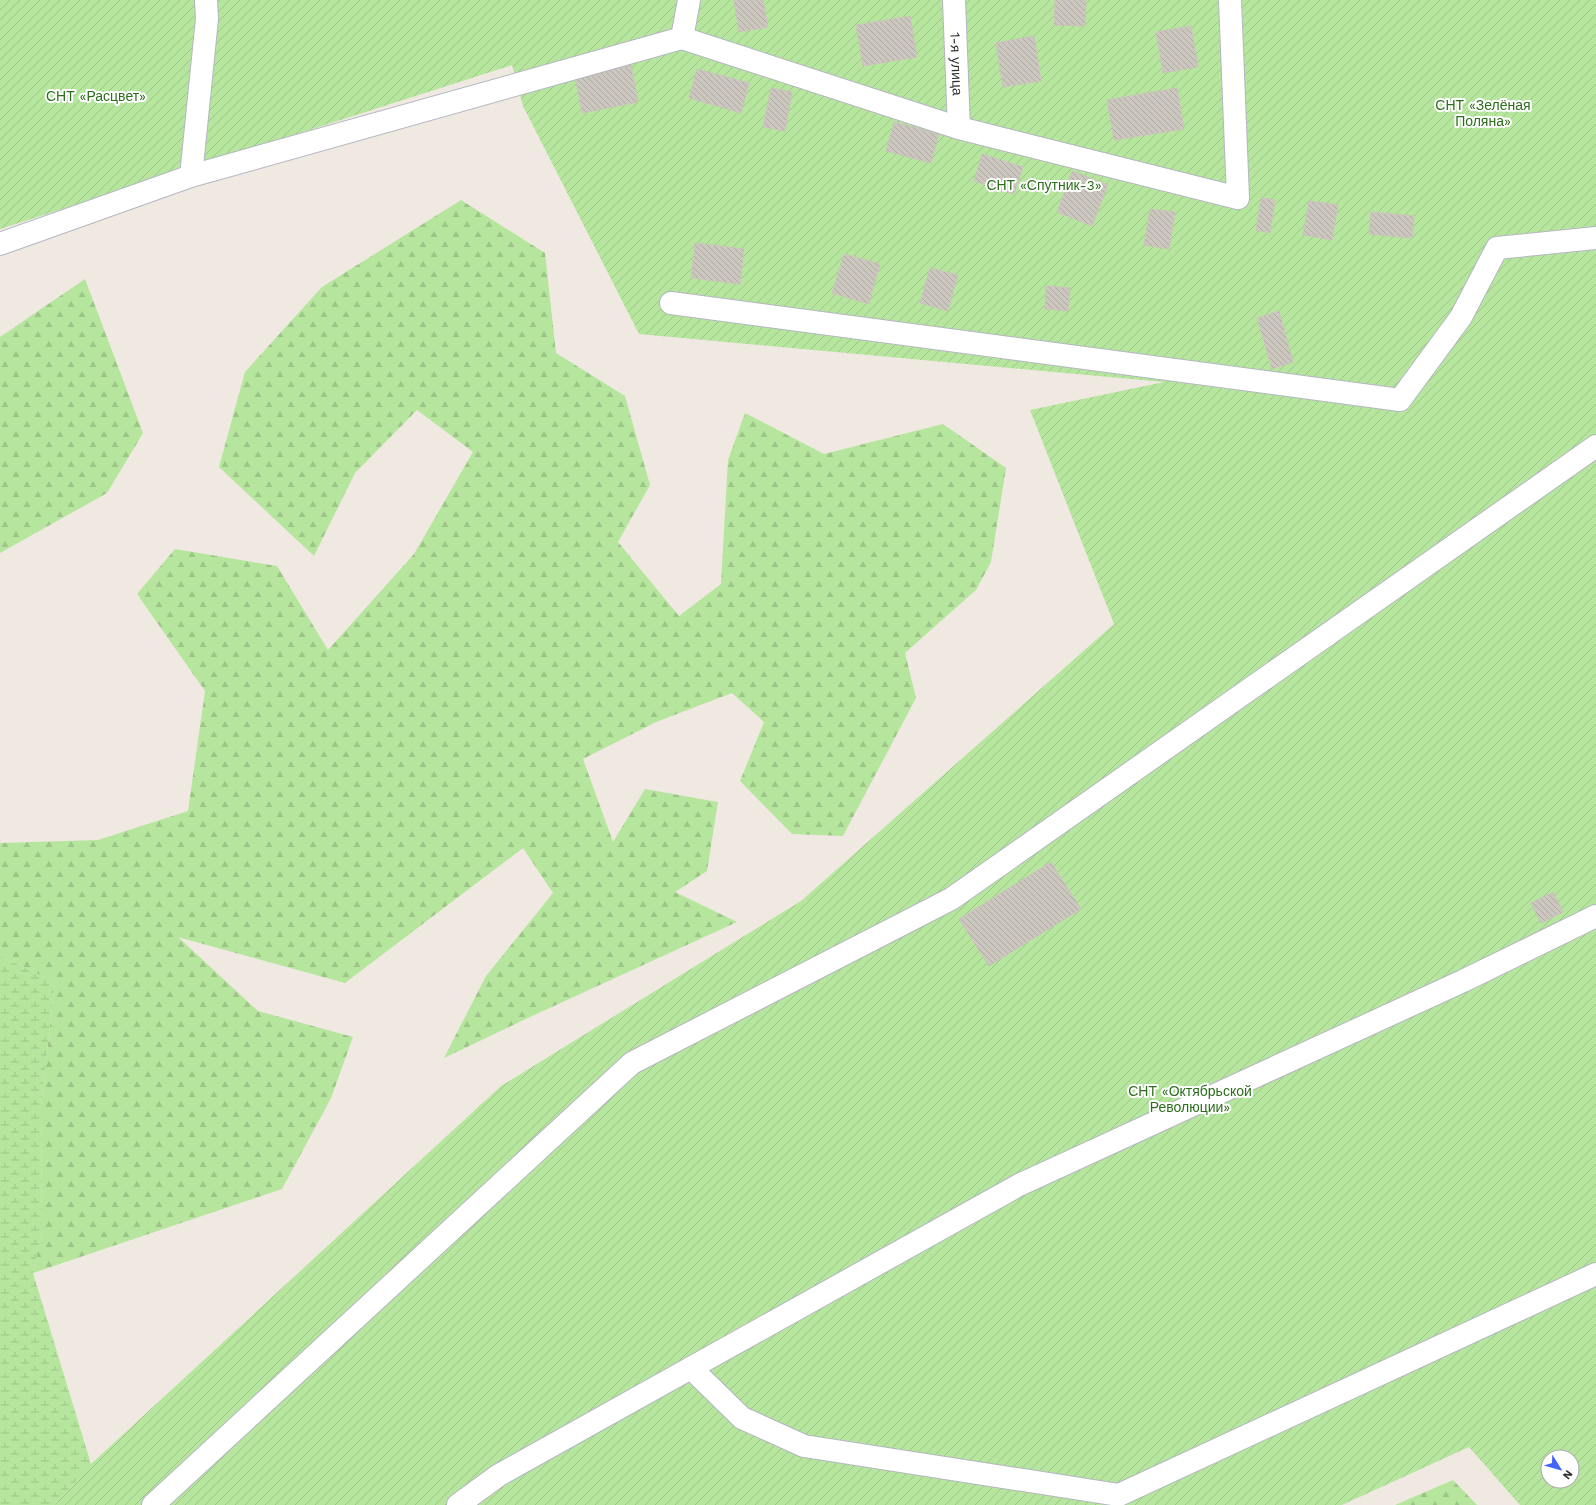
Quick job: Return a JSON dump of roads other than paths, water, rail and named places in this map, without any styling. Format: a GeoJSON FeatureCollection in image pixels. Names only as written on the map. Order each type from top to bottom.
{"type":"FeatureCollection","features":[{"type":"Feature","properties":{"kind":"street"},"geometry":{"type":"LineString","coordinates":[[191,176],[207,19],[206,0]]}},
{"type":"Feature","properties":{"kind":"street"},"geometry":{"type":"LineString","coordinates":[[682,38],[689,0]]}},
{"type":"Feature","properties":{"kind":"street","name":"1-я улица"},"geometry":{"type":"LineString","coordinates":[[954,0],[959,128]]}},
{"type":"Feature","properties":{"kind":"street"},"geometry":{"type":"LineString","coordinates":[[0,244],[191,176],[682,38],[959,128],[1238,198],[1230,0]]}},
{"type":"Feature","properties":{"kind":"street"},"geometry":{"type":"LineString","coordinates":[[671,303],[1400,400],[1461,317],[1497,248],[1596,238]]}},
{"type":"Feature","properties":{"kind":"street"},"geometry":{"type":"LineString","coordinates":[[153,1505],[632,1063],[952,899],[1596,446]]}},
{"type":"Feature","properties":{"kind":"street"},"geometry":{"type":"LineString","coordinates":[[458,1505],[499,1475],[1019,1185],[1463,981],[1596,916]]}},
{"type":"Feature","properties":{"kind":"street"},"geometry":{"type":"LineString","coordinates":[[691,1368],[742,1418],[804,1446],[1119,1495],[1596,1274]]}},
{"type":"Feature","properties":{"kind":"park label","name":"СНТ «Расцвет»"},"geometry":{"type":"Point","coordinates":[96,96]}},
{"type":"Feature","properties":{"kind":"park label","name":"СНТ «Зелёная Поляна»"},"geometry":{"type":"Point","coordinates":[1483,114]}},
{"type":"Feature","properties":{"kind":"park label","name":"СНТ «Спутник-3»"},"geometry":{"type":"Point","coordinates":[1044,185]}},
{"type":"Feature","properties":{"kind":"park label","name":"СНТ «Октябрьской Революции»"},"geometry":{"type":"Point","coordinates":[1190,1100]}}]}
